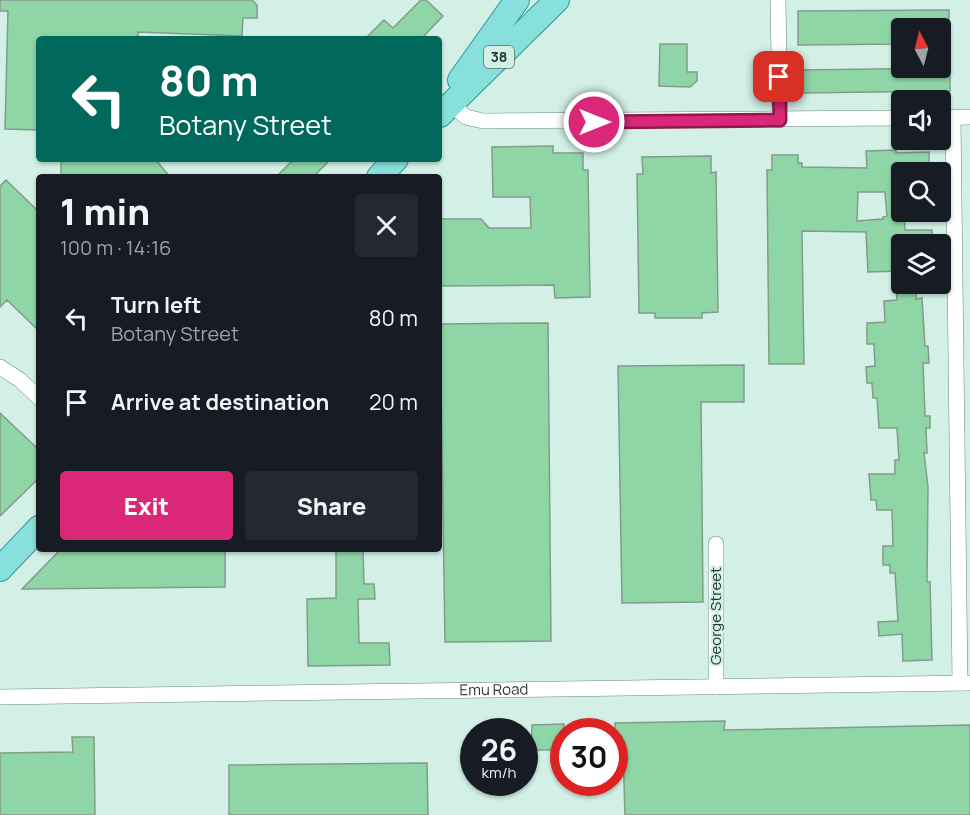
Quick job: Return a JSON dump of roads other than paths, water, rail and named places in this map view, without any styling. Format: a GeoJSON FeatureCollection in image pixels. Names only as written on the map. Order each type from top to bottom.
{"type":"FeatureCollection","features":[{"type":"Feature","properties":{"kind":"main road","name":"38"},"geometry":{"type":"LineString","coordinates":[[443,109],[517,0]]}},
{"type":"Feature","properties":{"kind":"main road","name":"38"},"geometry":{"type":"LineString","coordinates":[[443,109],[558,0]]}},
{"type":"Feature","properties":{"kind":"main road"},"geometry":{"type":"LineString","coordinates":[[382,174],[393,162]]}},
{"type":"Feature","properties":{"kind":"main road"},"geometry":{"type":"LineString","coordinates":[[0,569],[36,531]]}},
{"type":"Feature","properties":{"kind":"street"},"geometry":{"type":"LineString","coordinates":[[778,0],[780,120]]}},
{"type":"Feature","properties":{"kind":"street"},"geometry":{"type":"LineString","coordinates":[[443,109],[483,121],[891,118]]}},
{"type":"Feature","properties":{"kind":"street"},"geometry":{"type":"LineString","coordinates":[[951,118],[970,117]]}},
{"type":"Feature","properties":{"kind":"street"},"geometry":{"type":"LineString","coordinates":[[950,150],[963,307],[965,683]]}},
{"type":"Feature","properties":{"kind":"street"},"geometry":{"type":"LineString","coordinates":[[0,368],[20,380],[36,395]]}},
{"type":"Feature","properties":{"kind":"street","name":"George Street"},"geometry":{"type":"LineString","coordinates":[[716,544],[716,687]]}},
{"type":"Feature","properties":{"kind":"street","name":"Emu Road"},"geometry":{"type":"LineString","coordinates":[[0,697],[965,683]]}},
{"type":"Feature","properties":{"kind":"street","name":"Emu Road"},"geometry":{"type":"LineString","coordinates":[[0,692],[17,695]]}}]}
